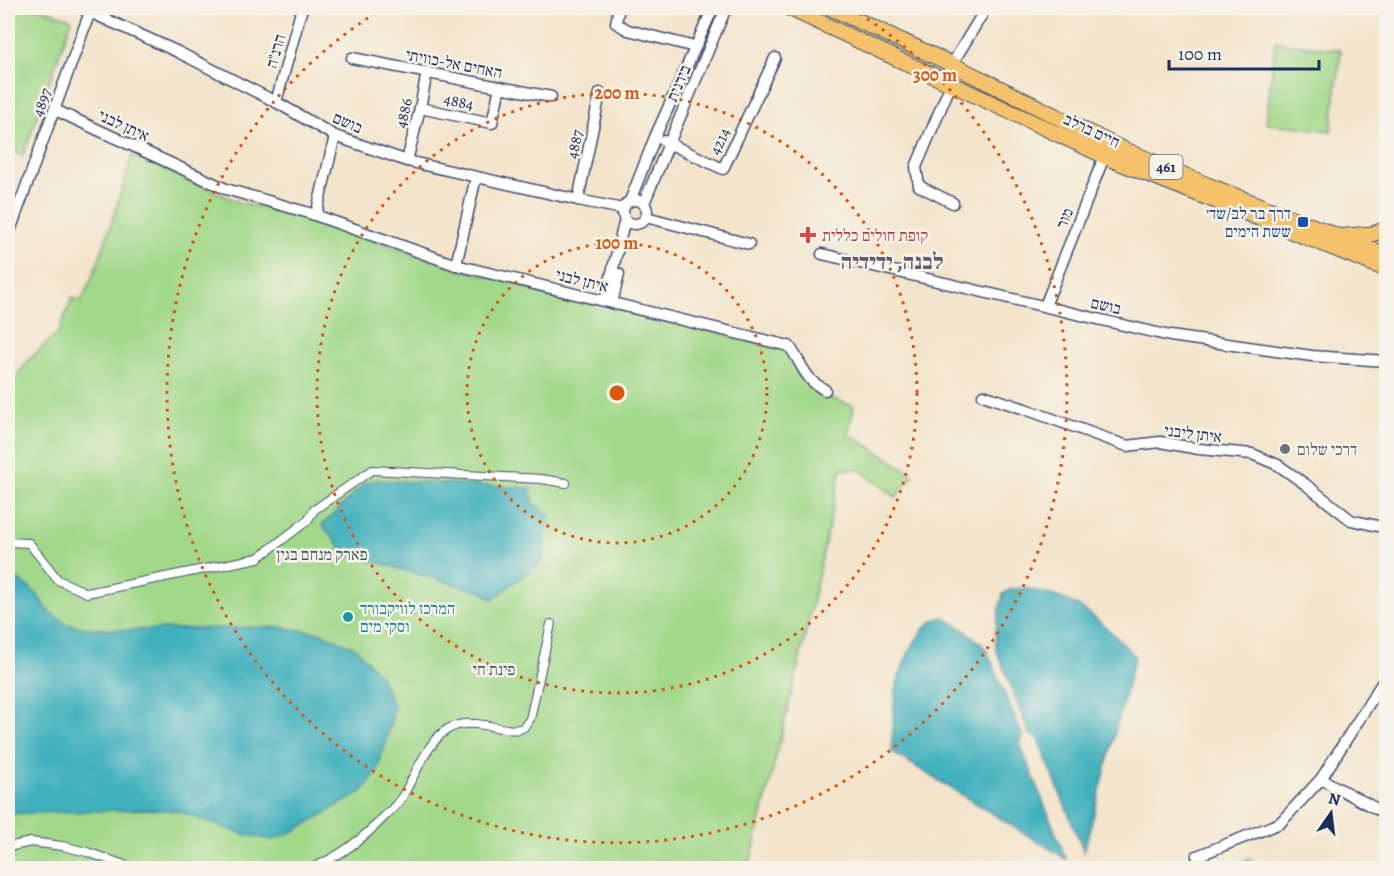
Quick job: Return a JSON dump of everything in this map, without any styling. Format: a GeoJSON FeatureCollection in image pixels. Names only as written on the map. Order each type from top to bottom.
{"type":"FeatureCollection","features":[{"type":"Feature","properties":{"kind":"main road","name":"חיים ברלב"},"geometry":{"type":"LineString","coordinates":[[789,8],[1104,156],[1386,269]]}},
{"type":"Feature","properties":{"kind":"main road","name":"חיים ברלב"},"geometry":{"type":"LineString","coordinates":[[831,8],[1103,140],[1207,185],[1386,255]]}},
{"type":"Feature","properties":{"kind":"main road"},"geometry":{"type":"LineString","coordinates":[[1336,235],[1372,234],[1384,230]]}},
{"type":"Feature","properties":{"kind":"street","name":"הרנ\"ה"},"geometry":{"type":"LineString","coordinates":[[276,102],[302,8]]}},
{"type":"Feature","properties":{"kind":"street"},"geometry":{"type":"LineString","coordinates":[[619,8],[616,22],[628,30],[695,47]]}},
{"type":"Feature","properties":{"kind":"street","name":"בירנית"},"geometry":{"type":"LineString","coordinates":[[608,302],[628,213],[655,137],[713,8]]}},
{"type":"Feature","properties":{"kind":"street","name":"בירנית"},"geometry":{"type":"LineString","coordinates":[[644,203],[726,8]]}},
{"type":"Feature","properties":{"kind":"street"},"geometry":{"type":"LineString","coordinates":[[952,203],[919,186],[916,167],[952,65],[986,8]]}},
{"type":"Feature","properties":{"kind":"street","name":"בושם"},"geometry":{"type":"LineString","coordinates":[[86,10],[178,52],[276,102],[335,136],[407,161],[628,213],[637,200],[644,203]]}},
{"type":"Feature","properties":{"kind":"street","name":"4897"},"geometry":{"type":"LineString","coordinates":[[8,236],[54,110],[86,10]]}},
{"type":"Feature","properties":{"kind":"street","name":"האחים אל-כוויתי"},"geometry":{"type":"LineString","coordinates":[[352,58],[551,97]]}},
{"type":"Feature","properties":{"kind":"street","name":"4214"},"geometry":{"type":"LineString","coordinates":[[655,137],[723,169],[775,58]]}},
{"type":"Feature","properties":{"kind":"street","name":"4886"},"geometry":{"type":"LineString","coordinates":[[407,161],[427,72]]}},
{"type":"Feature","properties":{"kind":"street","name":"4884"},"geometry":{"type":"LineString","coordinates":[[420,108],[492,123],[500,87]]}},
{"type":"Feature","properties":{"kind":"street","name":"4887"},"geometry":{"type":"LineString","coordinates":[[578,200],[600,93]]}},
{"type":"Feature","properties":{"kind":"street","name":"איתן לבני"},"geometry":{"type":"LineString","coordinates":[[54,110],[226,189],[316,215],[456,265],[789,346],[800,361],[803,370],[813,382],[825,390]]}},
{"type":"Feature","properties":{"kind":"street"},"geometry":{"type":"LineString","coordinates":[[316,215],[335,136]]}},
{"type":"Feature","properties":{"kind":"street","name":"מור"},"geometry":{"type":"LineString","coordinates":[[1045,306],[1104,156],[1103,140]]}},
{"type":"Feature","properties":{"kind":"street"},"geometry":{"type":"LineString","coordinates":[[456,265],[476,177]]}},
{"type":"Feature","properties":{"kind":"street"},"geometry":{"type":"LineString","coordinates":[[628,213],[639,224],[646,217],[647,211],[644,203]]}},
{"type":"Feature","properties":{"kind":"street"},"geometry":{"type":"LineString","coordinates":[[646,217],[749,244]]}},
{"type":"Feature","properties":{"kind":"street","name":"בושם"},"geometry":{"type":"LineString","coordinates":[[822,254],[1170,336],[1312,356],[1386,361]]}},
{"type":"Feature","properties":{"kind":"street","name":"איתן ליבני"},"geometry":{"type":"LineString","coordinates":[[983,395],[1127,446],[1160,442],[1199,449],[1252,454],[1278,465],[1352,520],[1386,528]]}},
{"type":"Feature","properties":{"kind":"street"},"geometry":{"type":"LineString","coordinates":[[8,542],[29,543],[58,580],[87,593],[258,558],[306,522],[314,510],[372,470],[541,479],[566,483]]}},
{"type":"Feature","properties":{"kind":"street"},"geometry":{"type":"LineString","coordinates":[[312,868],[329,861],[371,831],[401,800],[429,749],[447,729],[456,724],[466,723],[512,730],[525,727],[530,719],[551,624]]}},
{"type":"Feature","properties":{"kind":"street"},"geometry":{"type":"LineString","coordinates":[[1197,855],[1280,824],[1321,779],[1386,677]]}},
{"type":"Feature","properties":{"kind":"street"},"geometry":{"type":"LineString","coordinates":[[1321,779],[1386,814]]}},
{"type":"Feature","properties":{"kind":"street"},"geometry":{"type":"LineString","coordinates":[[8,847],[31,842],[62,846],[133,868]]}},
{"type":"Feature","properties":{"kind":"green space"},"geometry":{"type":"Polygon","coordinates":[[[8,8],[39,8],[72,19],[23,156],[8,150],[8,8]]]}},
{"type":"Feature","properties":{"kind":"green space"},"geometry":{"type":"Polygon","coordinates":[[[1275,42],[1341,50],[1331,131],[1266,123],[1275,42]]]}},
{"type":"Feature","properties":{"kind":"green space","name":"פארק מנחם בגין"},"geometry":{"type":"Polygon","coordinates":[[[132,155],[241,203],[314,218],[454,268],[787,350],[799,374],[818,394],[854,406],[848,436],[856,438],[914,475],[896,497],[858,469],[841,469],[805,637],[749,868],[8,868],[8,466],[11,443],[8,434],[8,385],[32,357],[59,332],[72,298],[81,301],[103,248],[132,155]]]}},
{"type":"Feature","properties":{"kind":"green space"},"geometry":{"type":"Polygon","coordinates":[[[1249,858],[1264,868],[1234,868],[1239,864],[1249,858]]]}},
{"type":"Feature","properties":{"kind":"water"},"geometry":{"type":"Polygon","coordinates":[[[375,480],[530,488],[534,504],[549,515],[543,560],[493,599],[482,592],[347,554],[322,525],[364,484],[375,480]]]}},
{"type":"Feature","properties":{"kind":"water"},"geometry":{"type":"Polygon","coordinates":[[[8,576],[14,577],[35,592],[50,613],[66,624],[122,630],[279,627],[321,633],[356,648],[380,676],[394,708],[376,773],[363,791],[296,830],[272,840],[243,834],[177,811],[151,809],[8,814],[8,576]]]}},
{"type":"Feature","properties":{"kind":"water"},"geometry":{"type":"Polygon","coordinates":[[[1025,588],[1059,597],[1088,612],[1135,656],[1084,852],[1037,737],[1030,735],[996,649],[996,628],[1003,594],[1011,589],[1025,588]]]}},
{"type":"Feature","properties":{"kind":"water"},"geometry":{"type":"Polygon","coordinates":[[[944,617],[973,636],[987,651],[1023,737],[1020,744],[1066,859],[892,752],[895,694],[902,667],[924,628],[934,620],[944,617]]]}},
{"type":"Feature","properties":{"kind":"place","name":"דרך בר לב/שד׳ ששת הימים"},"geometry":{"type":"Point","coordinates":[1303,222]}},
{"type":"Feature","properties":{"kind":"place","name":"קופת חולים כללית"},"geometry":{"type":"Point","coordinates":[808,235]}},
{"type":"Feature","properties":{"kind":"place","name":"דרכי שלום"},"geometry":{"type":"Point","coordinates":[1285,449]}},
{"type":"Feature","properties":{"kind":"place","name":"המרכז לוויקבורד וסקי מים"},"geometry":{"type":"Point","coordinates":[348,617]}},
{"type":"Feature","properties":{"kind":"district","name":"לבנה, ידידיה"},"geometry":{"type":"Point","coordinates":[892,261]}},
{"type":"Feature","properties":{"kind":"park label","name":"פינת חי"},"geometry":{"type":"Point","coordinates":[494,669]}}]}
